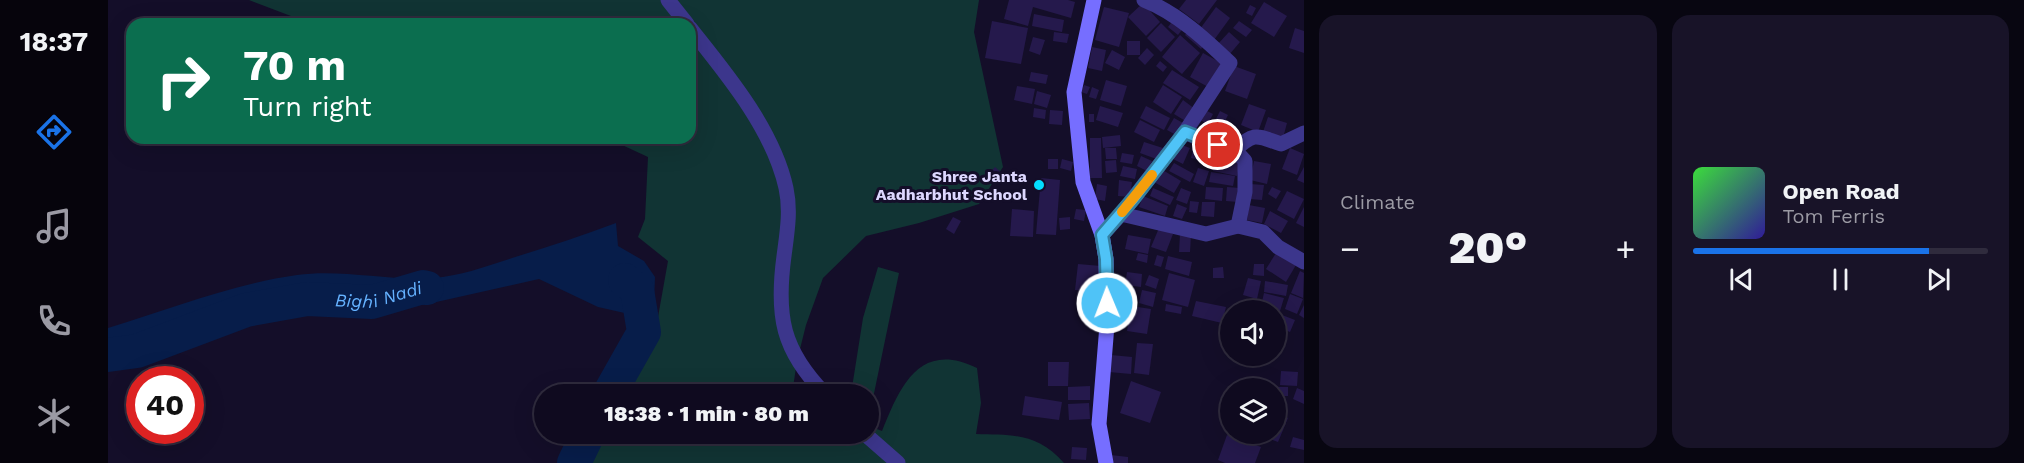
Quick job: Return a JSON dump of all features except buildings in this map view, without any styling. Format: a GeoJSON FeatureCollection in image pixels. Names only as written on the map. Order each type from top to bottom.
{"type":"FeatureCollection","features":[{"type":"Feature","properties":{"kind":"street"},"geometry":{"type":"LineString","coordinates":[[668,0],[682,18]]}},
{"type":"Feature","properties":{"kind":"street"},"geometry":{"type":"LineString","coordinates":[[1094,0],[1074,92],[1083,182],[1102,235],[1106,259],[1107,325],[1099,424],[1106,463]]}},
{"type":"Feature","properties":{"kind":"street"},"geometry":{"type":"LineString","coordinates":[[1102,235],[1185,132],[1230,63],[1182,21],[1160,6],[1144,0]]}},
{"type":"Feature","properties":{"kind":"street"},"geometry":{"type":"LineString","coordinates":[[696,36],[757,118],[785,185],[790,208],[782,269],[783,327],[792,351],[815,384]]}},
{"type":"Feature","properties":{"kind":"street"},"geometry":{"type":"LineString","coordinates":[[1185,132],[1235,150],[1245,160],[1245,192],[1238,226]]}},
{"type":"Feature","properties":{"kind":"street"},"geometry":{"type":"LineString","coordinates":[[1235,150],[1246,140],[1256,136],[1281,144],[1304,133]]}},
{"type":"Feature","properties":{"kind":"street"},"geometry":{"type":"LineString","coordinates":[[1121,214],[1206,234],[1238,226],[1263,232],[1278,247],[1304,262]]}},
{"type":"Feature","properties":{"kind":"street"},"geometry":{"type":"LineString","coordinates":[[876,444],[898,463]]}},
{"type":"Feature","properties":{"kind":"green space"},"geometry":{"type":"Polygon","coordinates":[[[249,0],[979,0],[974,32],[1003,167],[979,204],[919,223],[866,236],[823,278],[806,325],[794,384],[623,384],[658,317],[668,261],[638,237],[645,219],[648,157],[620,144],[696,144],[696,18],[296,18],[249,0]]]}},
{"type":"Feature","properties":{"kind":"green space"},"geometry":{"type":"Polygon","coordinates":[[[878,267],[899,273],[876,384],[853,384],[863,318],[878,267]]]}},
{"type":"Feature","properties":{"kind":"green space"},"geometry":{"type":"Polygon","coordinates":[[[940,360],[957,361],[977,368],[981,403],[976,434],[1013,436],[1034,441],[1054,453],[1064,463],[578,463],[590,444],[879,444],[879,430],[882,431],[905,384],[914,372],[926,364],[940,360]]]}},
{"type":"Feature","properties":{"kind":"water"},"geometry":{"type":"Polygon","coordinates":[[[616,223],[618,246],[644,261],[655,277],[653,328],[629,314],[598,307],[539,279],[423,305],[356,295],[299,297],[231,313],[144,346],[108,350],[108,328],[249,284],[297,275],[331,273],[399,278],[443,277],[483,267],[616,223]]]}},
{"type":"Feature","properties":{"kind":"waterway","name":"Bighi Nadi"},"geometry":{"type":"LineString","coordinates":[[615,384],[644,332],[637,290],[625,280]]}},
{"type":"Feature","properties":{"kind":"waterway","name":"Bighi Nadi"},"geometry":{"type":"LineString","coordinates":[[108,355],[137,351],[246,310],[307,299],[372,302],[423,287],[427,288]]}},
{"type":"Feature","properties":{"kind":"waterway","name":"Bighi Nadi"},"geometry":{"type":"LineString","coordinates":[[574,463],[583,444]]}},
{"type":"Feature","properties":{"kind":"slow traffic"},"geometry":{"type":"LineString","coordinates":[[1122,212],[1152,175]]}},
{"type":"Feature","properties":{"kind":"place","name":"Shree Janta Aadharbhut School"},"geometry":{"type":"Point","coordinates":[1039,185]}},
{"type":"Feature","properties":{"kind":"route"},"geometry":{"type":"LineString","coordinates":[[1107,303],[1106,259],[1102,235],[1185,132],[1218,145]]}}]}
